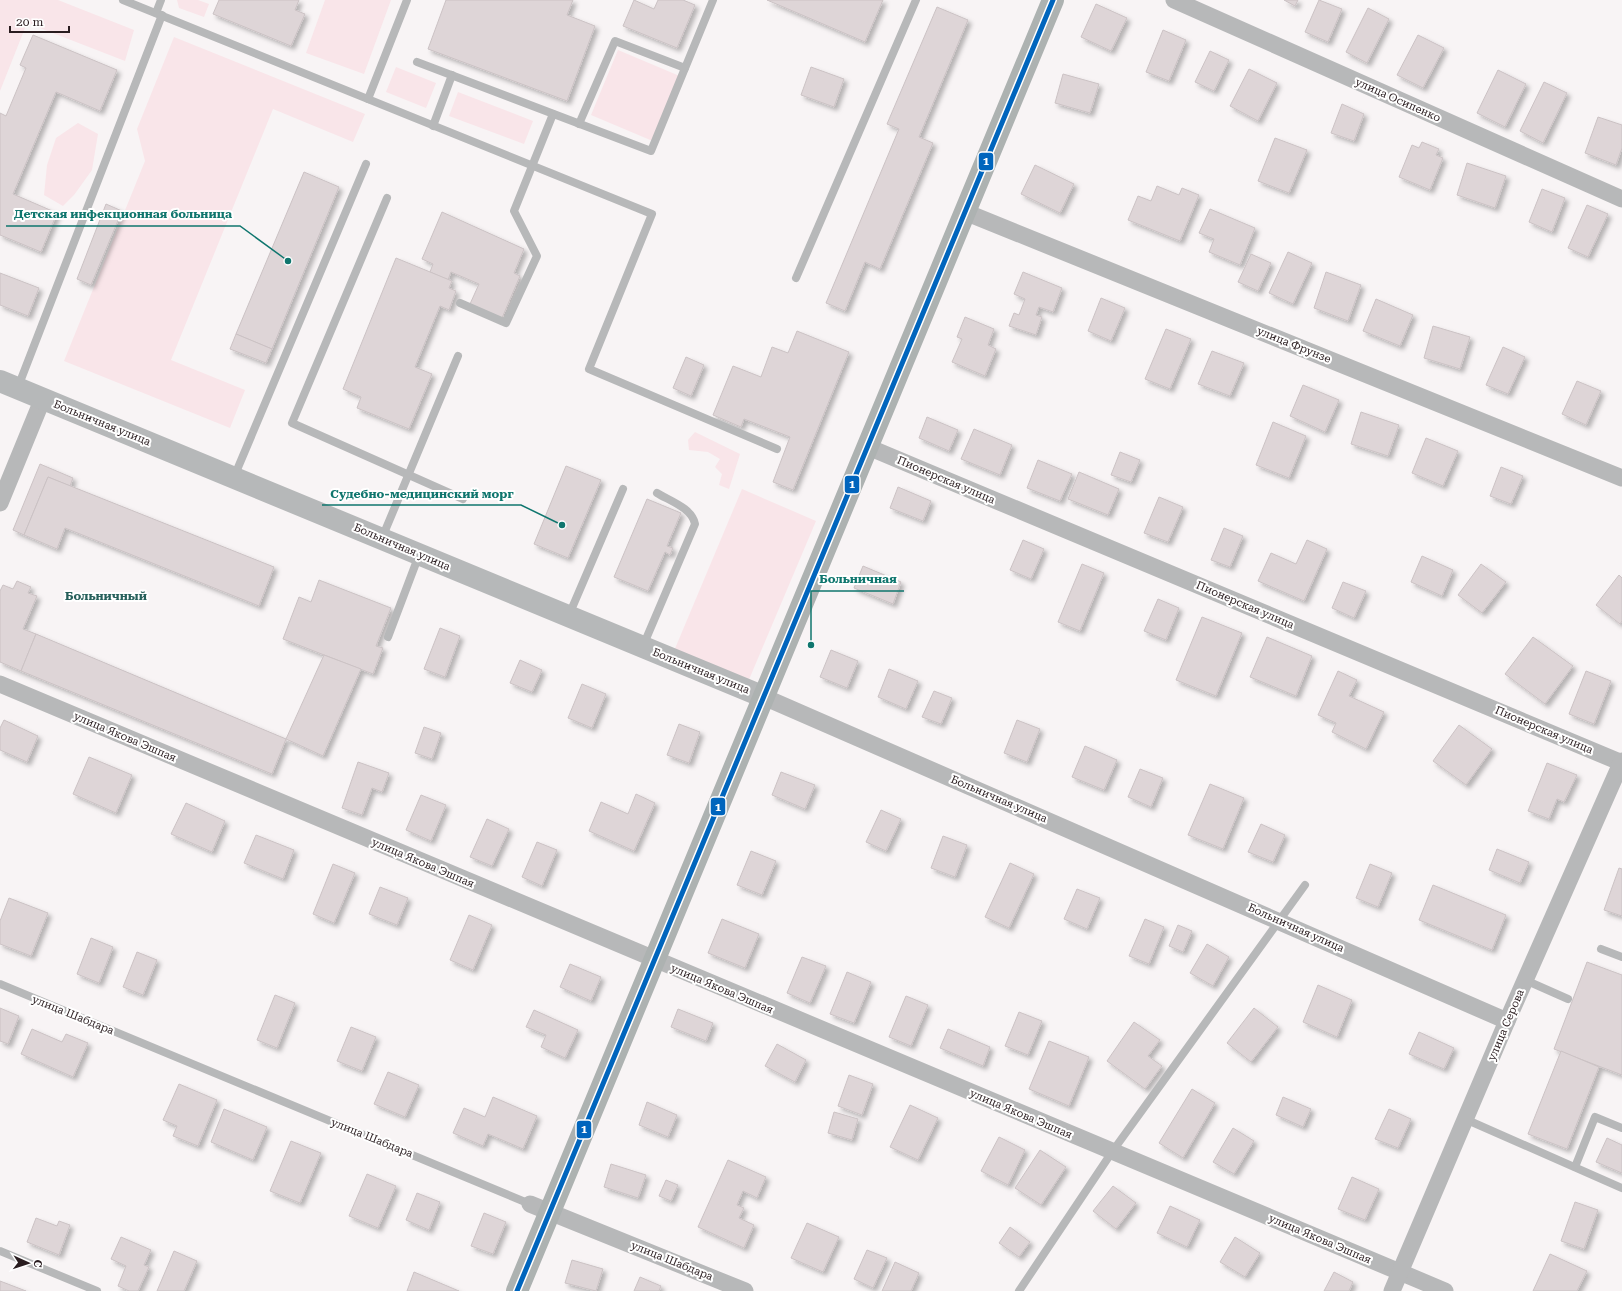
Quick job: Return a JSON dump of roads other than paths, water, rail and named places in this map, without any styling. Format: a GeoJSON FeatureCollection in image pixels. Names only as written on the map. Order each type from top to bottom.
{"type":"FeatureCollection","features":[{"type":"Feature","properties":{"kind":"main road"},"geometry":{"type":"LineString","coordinates":[[517,1291],[1053,0]]}},
{"type":"Feature","properties":{"kind":"street","name":"улица Осипенко"},"geometry":{"type":"LineString","coordinates":[[1174,0],[1622,199]]}},
{"type":"Feature","properties":{"kind":"street","name":"улица Фрунзе"},"geometry":{"type":"LineString","coordinates":[[965,212],[1622,478]]}},
{"type":"Feature","properties":{"kind":"street","name":"Больничная улица"},"geometry":{"type":"LineString","coordinates":[[9,384],[764,697],[1507,1021]]}},
{"type":"Feature","properties":{"kind":"street"},"geometry":{"type":"LineString","coordinates":[[0,503],[43,398]]}},
{"type":"Feature","properties":{"kind":"street","name":"Пионерская улица"},"geometry":{"type":"LineString","coordinates":[[868,447],[1622,762]]}},
{"type":"Feature","properties":{"kind":"street","name":"улица Якова Эшпая"},"geometry":{"type":"LineString","coordinates":[[0,684],[1445,1291]]}},
{"type":"Feature","properties":{"kind":"street","name":"улица Серова"},"geometry":{"type":"LineString","coordinates":[[1392,1291],[1507,1021],[1622,762]]}},
{"type":"Feature","properties":{"kind":"street","name":"улица Шабдара"},"geometry":{"type":"LineString","coordinates":[[530,1204],[745,1291]]}},
{"type":"Feature","properties":{"kind":"lane"},"geometry":{"type":"LineString","coordinates":[[123,0],[652,214],[589,369],[777,449]]}},
{"type":"Feature","properties":{"kind":"lane"},"geometry":{"type":"LineString","coordinates":[[9,384],[159,14],[161,0]]}},
{"type":"Feature","properties":{"kind":"lane"},"geometry":{"type":"LineString","coordinates":[[368,100],[407,0]]}},
{"type":"Feature","properties":{"kind":"lane"},"geometry":{"type":"LineString","coordinates":[[417,62],[651,152],[713,0]]}},
{"type":"Feature","properties":{"kind":"lane"},"geometry":{"type":"LineString","coordinates":[[796,278],[916,0]]}},
{"type":"Feature","properties":{"kind":"lane"},"geometry":{"type":"LineString","coordinates":[[579,124],[615,41],[685,68]]}},
{"type":"Feature","properties":{"kind":"lane"},"geometry":{"type":"LineString","coordinates":[[433,126],[452,75]]}},
{"type":"Feature","properties":{"kind":"lane"},"geometry":{"type":"LineString","coordinates":[[460,302],[506,323],[536,256],[514,211],[552,114]]}},
{"type":"Feature","properties":{"kind":"lane"},"geometry":{"type":"LineString","coordinates":[[234,477],[366,164]]}},
{"type":"Feature","properties":{"kind":"lane"},"geometry":{"type":"LineString","coordinates":[[387,198],[292,423],[463,499]]}},
{"type":"Feature","properties":{"kind":"lane"},"geometry":{"type":"LineString","coordinates":[[382,539],[458,356]]}},
{"type":"Feature","properties":{"kind":"lane"},"geometry":{"type":"LineString","coordinates":[[569,616],[623,489]]}},
{"type":"Feature","properties":{"kind":"lane"},"geometry":{"type":"LineString","coordinates":[[643,647],[695,524],[690,512],[657,493]]}},
{"type":"Feature","properties":{"kind":"lane"},"geometry":{"type":"LineString","coordinates":[[388,637],[419,554]]}},
{"type":"Feature","properties":{"kind":"lane"},"geometry":{"type":"LineString","coordinates":[[1018,1291],[1112,1152],[1280,921],[1305,884]]}},
{"type":"Feature","properties":{"kind":"lane"},"geometry":{"type":"LineString","coordinates":[[1601,949],[1622,957]]}},
{"type":"Feature","properties":{"kind":"lane"},"geometry":{"type":"LineString","coordinates":[[1525,980],[1568,999]]}},
{"type":"Feature","properties":{"kind":"lane","name":"улица Шабдара"},"geometry":{"type":"LineString","coordinates":[[0,984],[530,1204]]}},
{"type":"Feature","properties":{"kind":"lane"},"geometry":{"type":"LineString","coordinates":[[1575,1167],[1595,1117],[1622,1128]]}},
{"type":"Feature","properties":{"kind":"lane"},"geometry":{"type":"LineString","coordinates":[[1465,1119],[1622,1188]]}},
{"type":"Feature","properties":{"kind":"lane"},"geometry":{"type":"LineString","coordinates":[[0,1251],[97,1291]]}},
{"type":"Feature","properties":{"kind":"place","name":"Детская инфекционная больница"},"geometry":{"type":"Point","coordinates":[288,261]}},
{"type":"Feature","properties":{"kind":"place","name":"Судебно-медицинский морг"},"geometry":{"type":"Point","coordinates":[562,525]}},
{"type":"Feature","properties":{"kind":"place","name":"Больничная"},"geometry":{"type":"Point","coordinates":[811,645]}},
{"type":"Feature","properties":{"kind":"district","name":"Больничный"},"geometry":{"type":"Point","coordinates":[106,596]}}]}
